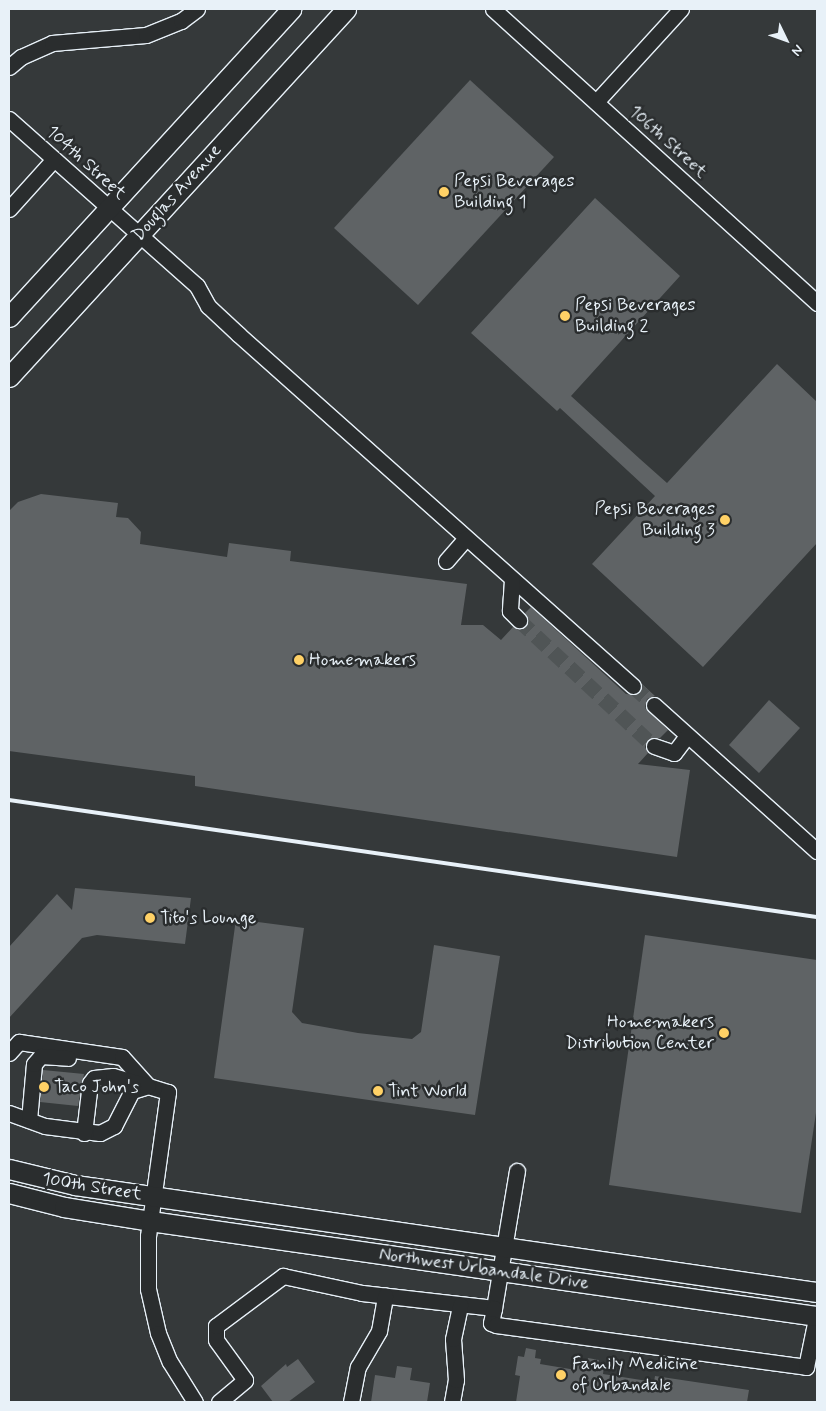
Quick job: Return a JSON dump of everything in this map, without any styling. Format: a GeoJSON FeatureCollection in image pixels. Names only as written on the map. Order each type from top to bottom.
{"type":"FeatureCollection","features":[{"type":"Feature","properties":{"kind":"main road"},"geometry":{"type":"LineString","coordinates":[[9,317],[290,9]]}},
{"type":"Feature","properties":{"kind":"main road","name":"Douglas Avenue"},"geometry":{"type":"LineString","coordinates":[[9,377],[346,9]]}},
{"type":"Feature","properties":{"kind":"main road","name":"100th Street"},"geometry":{"type":"LineString","coordinates":[[9,1169],[42,1180],[153,1197]]}},
{"type":"Feature","properties":{"kind":"main road","name":"100th Street"},"geometry":{"type":"LineString","coordinates":[[9,1193],[64,1207],[150,1220]]}},
{"type":"Feature","properties":{"kind":"main road","name":"Northwest Urbandale Drive"},"geometry":{"type":"LineString","coordinates":[[153,1197],[817,1292]]}},
{"type":"Feature","properties":{"kind":"main road","name":"Northwest Urbandale Drive"},"geometry":{"type":"LineString","coordinates":[[150,1220],[500,1272],[817,1316]]}},
{"type":"Feature","properties":{"kind":"street"},"geometry":{"type":"LineString","coordinates":[[9,68],[21,57],[52,43],[146,34],[181,21],[197,9]]}},
{"type":"Feature","properties":{"kind":"street","name":"106th Street"},"geometry":{"type":"LineString","coordinates":[[493,9],[817,303]]}},
{"type":"Feature","properties":{"kind":"street"},"geometry":{"type":"LineString","coordinates":[[596,102],[681,9]]}},
{"type":"Feature","properties":{"kind":"street","name":"104th Street"},"geometry":{"type":"LineString","coordinates":[[9,119],[197,286],[208,306],[232,328],[512,580],[633,686]]}},
{"type":"Feature","properties":{"kind":"street"},"geometry":{"type":"LineString","coordinates":[[9,209],[54,159]]}},
{"type":"Feature","properties":{"kind":"street"},"geometry":{"type":"LineString","coordinates":[[446,562],[466,538]]}},
{"type":"Feature","properties":{"kind":"street"},"geometry":{"type":"LineString","coordinates":[[512,580],[510,611],[519,620]]}},
{"type":"Feature","properties":{"kind":"street"},"geometry":{"type":"LineString","coordinates":[[654,705],[817,851]]}},
{"type":"Feature","properties":{"kind":"street"},"geometry":{"type":"LineString","coordinates":[[654,746],[674,753],[687,736]]}},
{"type":"Feature","properties":{"kind":"street"},"geometry":{"type":"LineString","coordinates":[[9,1053],[19,1042],[122,1056],[148,1086]]}},
{"type":"Feature","properties":{"kind":"street"},"geometry":{"type":"LineString","coordinates":[[28,1120],[34,1064],[41,1056],[127,1062]]}},
{"type":"Feature","properties":{"kind":"street"},"geometry":{"type":"LineString","coordinates":[[84,1132],[90,1083],[94,1078],[113,1076],[168,1092],[153,1197]]}},
{"type":"Feature","properties":{"kind":"street"},"geometry":{"type":"LineString","coordinates":[[9,1113],[45,1126],[84,1132],[107,1130],[114,1126],[132,1091],[148,1086]]}},
{"type":"Feature","properties":{"kind":"street"},"geometry":{"type":"LineString","coordinates":[[517,1171],[506,1247],[491,1323],[806,1367],[817,1316]]}},
{"type":"Feature","properties":{"kind":"street","name":"100th Street"},"geometry":{"type":"LineString","coordinates":[[153,1197],[146,1260],[151,1306],[170,1362],[195,1402]]}},
{"type":"Feature","properties":{"kind":"street"},"geometry":{"type":"LineString","coordinates":[[219,1402],[245,1380],[216,1340],[216,1326],[283,1276],[385,1296],[460,1306],[494,1308]]}},
{"type":"Feature","properties":{"kind":"street"},"geometry":{"type":"LineString","coordinates":[[351,1402],[358,1367],[379,1331],[385,1296]]}},
{"type":"Feature","properties":{"kind":"street"},"geometry":{"type":"LineString","coordinates":[[452,1402],[456,1380],[453,1339],[460,1306]]}},
{"type":"Feature","properties":{"kind":"building","name":"Pepsi Beverages Building 1"},"geometry":{"type":"Polygon","coordinates":[[[470,80],[554,157],[418,305],[334,228],[470,80]]]}},
{"type":"Feature","properties":{"kind":"building","name":"Pepsi Beverages Building 3"},"geometry":{"type":"Polygon","coordinates":[[[595,198],[680,276],[571,396],[667,483],[777,364],[817,402],[817,543],[703,667],[592,564],[655,496],[560,408],[557,411],[471,333],[595,198]]]}},
{"type":"Feature","properties":{"kind":"building","name":"Homemakers"},"geometry":{"type":"Polygon","coordinates":[[[41,494],[118,503],[116,517],[128,518],[141,532],[140,544],[227,557],[229,543],[291,551],[290,561],[467,584],[461,625],[483,625],[501,640],[513,627],[521,629],[526,626],[528,618],[525,613],[531,607],[626,694],[636,695],[642,684],[655,696],[647,699],[645,708],[668,730],[660,738],[648,739],[645,747],[648,753],[638,764],[690,770],[677,857],[195,786],[195,776],[9,751],[9,511],[18,502],[41,494]]]}},
{"type":"Feature","properties":{"kind":"building"},"geometry":{"type":"Polygon","coordinates":[[[769,700],[800,728],[759,773],[729,745],[769,700]]]}},
{"type":"Feature","properties":{"kind":"building"},"geometry":{"type":"Polygon","coordinates":[[[75,888],[191,898],[185,944],[97,935],[82,938],[9,1018],[9,947],[57,894],[72,910],[75,888]]]}},
{"type":"Feature","properties":{"kind":"building"},"geometry":{"type":"Polygon","coordinates":[[[236,919],[304,928],[292,1012],[302,1023],[358,1033],[412,1039],[421,1032],[434,945],[500,956],[475,1115],[214,1078],[236,919]]]}},
{"type":"Feature","properties":{"kind":"building","name":"Homemakers Distribution Center"},"geometry":{"type":"Polygon","coordinates":[[[645,935],[817,960],[817,1106],[801,1213],[609,1185],[645,935]]]}},
{"type":"Feature","properties":{"kind":"building"},"geometry":{"type":"Polygon","coordinates":[[[43,1070],[84,1074],[78,1106],[40,1102],[43,1070]]]}},
{"type":"Feature","properties":{"kind":"building","name":"Family Medicine of Urbandale"},"geometry":{"type":"Polygon","coordinates":[[[526,1348],[536,1350],[535,1358],[541,1359],[540,1364],[576,1370],[577,1363],[587,1364],[588,1358],[599,1360],[598,1365],[604,1366],[603,1374],[654,1382],[655,1376],[749,1390],[747,1402],[516,1402],[520,1376],[515,1375],[518,1356],[524,1357],[526,1348]]]}},
{"type":"Feature","properties":{"kind":"building"},"geometry":{"type":"Polygon","coordinates":[[[298,1359],[315,1382],[288,1402],[273,1402],[261,1386],[286,1364],[287,1367],[298,1359]]]}},
{"type":"Feature","properties":{"kind":"building"},"geometry":{"type":"Polygon","coordinates":[[[397,1366],[412,1368],[410,1380],[430,1383],[427,1402],[371,1402],[375,1375],[395,1378],[397,1366]]]}},
{"type":"Feature","properties":{"kind":"tunnel"},"geometry":{"type":"LineString","coordinates":[[519,620],[654,746]]}},
{"type":"Feature","properties":{"kind":"tunnel"},"geometry":{"type":"LineString","coordinates":[[633,686],[654,705]]}},
{"type":"Feature","properties":{"kind":"railway"},"geometry":{"type":"LineString","coordinates":[[9,800],[817,917]]}},
{"type":"Feature","properties":{"kind":"place","name":"Pepsi Beverages Building 1"},"geometry":{"type":"Point","coordinates":[444,192]}},
{"type":"Feature","properties":{"kind":"place","name":"Pepsi Beverages Building 2"},"geometry":{"type":"Point","coordinates":[565,316]}},
{"type":"Feature","properties":{"kind":"place","name":"Pepsi Beverages Building 3"},"geometry":{"type":"Point","coordinates":[725,520]}},
{"type":"Feature","properties":{"kind":"place","name":"Homemakers"},"geometry":{"type":"Point","coordinates":[299,660]}},
{"type":"Feature","properties":{"kind":"place","name":"Tito's Lounge"},"geometry":{"type":"Point","coordinates":[150,918]}},
{"type":"Feature","properties":{"kind":"place","name":"Homemakers Distribution Center"},"geometry":{"type":"Point","coordinates":[724,1033]}},
{"type":"Feature","properties":{"kind":"place","name":"Taco John's"},"geometry":{"type":"Point","coordinates":[44,1087]}},
{"type":"Feature","properties":{"kind":"place","name":"Tint World"},"geometry":{"type":"Point","coordinates":[378,1091]}},
{"type":"Feature","properties":{"kind":"place","name":"Family Medicine of Urbandale"},"geometry":{"type":"Point","coordinates":[561,1375]}}]}
